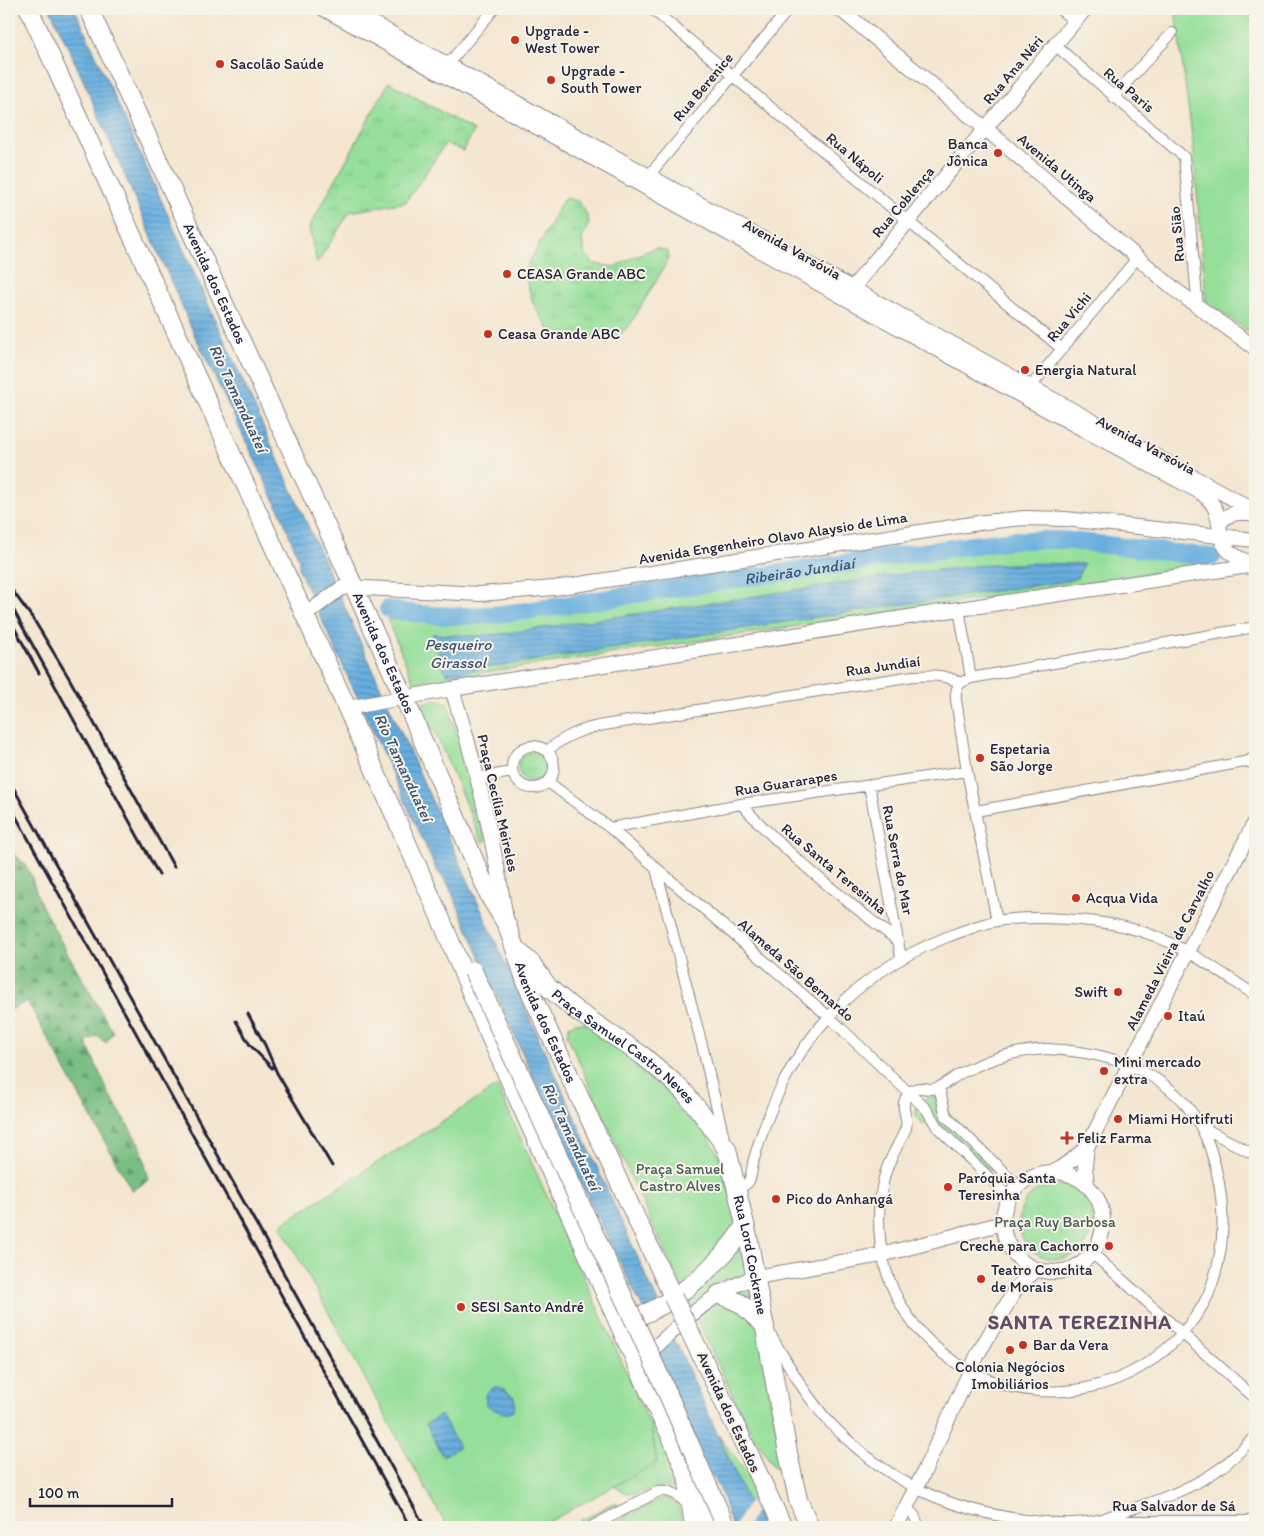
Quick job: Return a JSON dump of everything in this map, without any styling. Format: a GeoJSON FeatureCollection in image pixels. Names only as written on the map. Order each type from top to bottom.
{"type":"FeatureCollection","features":[{"type":"Feature","properties":{"kind":"highway"},"geometry":{"type":"LineString","coordinates":[[29,9],[310,610],[353,707],[480,1014],[671,1436],[710,1527]]}},
{"type":"Feature","properties":{"kind":"highway","name":"Avenida dos Estados"},"geometry":{"type":"LineString","coordinates":[[89,9],[397,699],[490,897],[507,925],[527,985],[783,1527]]}},
{"type":"Feature","properties":{"kind":"highway"},"geometry":{"type":"LineString","coordinates":[[443,924],[474,971],[662,1381],[726,1527]]}},
{"type":"Feature","properties":{"kind":"highway","name":"Praça Samuel Castro Neves"},"geometry":{"type":"LineString","coordinates":[[516,948],[531,963],[549,988],[574,1009],[651,1062],[684,1092],[726,1149]]}},
{"type":"Feature","properties":{"kind":"highway","name":"Rua Lord Cockrane"},"geometry":{"type":"LineString","coordinates":[[726,1149],[756,1277],[798,1500],[810,1527]]}},
{"type":"Feature","properties":{"kind":"highway"},"geometry":{"type":"LineString","coordinates":[[619,1321],[637,1318],[678,1295],[728,1251],[745,1225]]}},
{"type":"Feature","properties":{"kind":"highway"},"geometry":{"type":"LineString","coordinates":[[719,1294],[740,1303],[765,1326]]}},
{"type":"Feature","properties":{"kind":"highway"},"geometry":{"type":"LineString","coordinates":[[687,1474],[694,1527]]}},
{"type":"Feature","properties":{"kind":"main road","name":"Avenida Varsóvia"},"geometry":{"type":"LineString","coordinates":[[324,9],[444,69],[850,293],[1027,392],[1204,495],[1215,508],[1225,546],[1230,552],[1255,565]]}},
{"type":"Feature","properties":{"kind":"main road","name":"Avenida Varsóvia"},"geometry":{"type":"LineString","coordinates":[[347,9],[444,69]]}},
{"type":"Feature","properties":{"kind":"main road","name":"Avenida Utinga"},"geometry":{"type":"LineString","coordinates":[[840,9],[1198,308],[1255,348]]}},
{"type":"Feature","properties":{"kind":"main road","name":"Rua Ana Néri"},"geometry":{"type":"LineString","coordinates":[[986,129],[1085,9]]}},
{"type":"Feature","properties":{"kind":"main road","name":"Rua Coblença"},"geometry":{"type":"LineString","coordinates":[[850,293],[986,129]]}},
{"type":"Feature","properties":{"kind":"main road","name":"Avenida Varsóvia"},"geometry":{"type":"LineString","coordinates":[[1027,392],[1255,513]]}},
{"type":"Feature","properties":{"kind":"main road"},"geometry":{"type":"LineString","coordinates":[[1221,529],[1228,515],[1255,513]]}},
{"type":"Feature","properties":{"kind":"main road","name":"Avenida Engenheiro Olavo Alaysio de Lima"},"geometry":{"type":"LineString","coordinates":[[347,588],[472,594],[554,588],[985,522],[1024,518],[1066,518],[1221,529],[1255,540]]}},
{"type":"Feature","properties":{"kind":"main road"},"geometry":{"type":"LineString","coordinates":[[353,707],[452,689],[959,609],[1255,565]]}},
{"type":"Feature","properties":{"kind":"main road"},"geometry":{"type":"LineString","coordinates":[[310,610],[347,588]]}},
{"type":"Feature","properties":{"kind":"main road","name":"Praça Cecília Meireles"},"geometry":{"type":"LineString","coordinates":[[452,689],[478,778],[500,881],[507,925]]}},
{"type":"Feature","properties":{"kind":"main road","name":"Alameda Vieira de Carvalho"},"geometry":{"type":"LineString","coordinates":[[1087,1185],[1085,1166],[1087,1147],[1255,822]]}},
{"type":"Feature","properties":{"kind":"main road","name":"Alameda Vieira de Carvalho"},"geometry":{"type":"LineString","coordinates":[[1054,1172],[1087,1147]]}},
{"type":"Feature","properties":{"kind":"main road"},"geometry":{"type":"LineString","coordinates":[[1054,1172],[1074,1177],[1087,1185],[1099,1202],[1103,1222],[1100,1238],[1092,1253],[1082,1262],[1068,1269],[1051,1272],[1037,1269],[1025,1263],[1015,1254],[1005,1237],[1003,1223],[1004,1210],[1009,1197],[1018,1186],[1037,1174],[1054,1172]]}},
{"type":"Feature","properties":{"kind":"main road"},"geometry":{"type":"LineString","coordinates":[[638,1363],[688,1317],[719,1294],[745,1280],[881,1255],[1003,1223]]}},
{"type":"Feature","properties":{"kind":"main road"},"geometry":{"type":"LineString","coordinates":[[1015,1254],[1017,1287]]}},
{"type":"Feature","properties":{"kind":"main road"},"geometry":{"type":"LineString","coordinates":[[896,1527],[907,1508],[978,1354],[1017,1287],[1037,1269]]}},
{"type":"Feature","properties":{"kind":"street"},"geometry":{"type":"LineString","coordinates":[[444,69],[494,9]]}},
{"type":"Feature","properties":{"kind":"street","name":"Rua Nápoli"},"geometry":{"type":"LineString","coordinates":[[652,9],[1062,349]]}},
{"type":"Feature","properties":{"kind":"street","name":"Rua Berenice"},"geometry":{"type":"LineString","coordinates":[[645,180],[732,74],[789,9]]}},
{"type":"Feature","properties":{"kind":"street"},"geometry":{"type":"LineString","coordinates":[[1059,9],[1075,21]]}},
{"type":"Feature","properties":{"kind":"street"},"geometry":{"type":"LineString","coordinates":[[1249,9],[1255,14]]}},
{"type":"Feature","properties":{"kind":"street"},"geometry":{"type":"LineString","coordinates":[[1113,97],[1172,33]]}},
{"type":"Feature","properties":{"kind":"street","name":"Rua Paris"},"geometry":{"type":"LineString","coordinates":[[1055,45],[1184,157]]}},
{"type":"Feature","properties":{"kind":"street","name":"Rua Sião"},"geometry":{"type":"LineString","coordinates":[[1184,157],[1198,308]]}},
{"type":"Feature","properties":{"kind":"street","name":"Rua Vichi"},"geometry":{"type":"LineString","coordinates":[[1027,392],[1138,257]]}},
{"type":"Feature","properties":{"kind":"street"},"geometry":{"type":"LineString","coordinates":[[959,609],[971,678]]}},
{"type":"Feature","properties":{"kind":"street"},"geometry":{"type":"LineString","coordinates":[[997,921],[967,771],[955,696],[960,683],[971,678],[1255,627]]}},
{"type":"Feature","properties":{"kind":"street","name":"Rua Jundiaí"},"geometry":{"type":"LineString","coordinates":[[547,751],[559,741],[574,733],[588,728],[623,722],[913,676],[939,675],[960,683]]}},
{"type":"Feature","properties":{"kind":"street"},"geometry":{"type":"LineString","coordinates":[[530,746],[547,751],[554,763],[554,770],[548,782],[537,788],[524,787],[512,772],[513,760],[519,751],[530,746]]}},
{"type":"Feature","properties":{"kind":"street"},"geometry":{"type":"LineString","coordinates":[[976,811],[1254,760]]}},
{"type":"Feature","properties":{"kind":"street","name":"Rua Guararapes"},"geometry":{"type":"LineString","coordinates":[[610,828],[741,804],[967,771]]}},
{"type":"Feature","properties":{"kind":"street"},"geometry":{"type":"LineString","coordinates":[[478,778],[512,772]]}},
{"type":"Feature","properties":{"kind":"street","name":"Alameda São Bernardo"},"geometry":{"type":"LineString","coordinates":[[548,782],[610,828],[828,1016],[928,1110],[937,1127],[1009,1197]]}},
{"type":"Feature","properties":{"kind":"street","name":"Rua Serra do Mar"},"geometry":{"type":"LineString","coordinates":[[869,785],[898,941]]}},
{"type":"Feature","properties":{"kind":"street","name":"Rua Santa Teresinha"},"geometry":{"type":"LineString","coordinates":[[741,804],[765,830],[820,881],[898,941]]}},
{"type":"Feature","properties":{"kind":"street","name":"Rua Lord Cockrane"},"geometry":{"type":"LineString","coordinates":[[656,868],[703,1048],[726,1149]]}},
{"type":"Feature","properties":{"kind":"street"},"geometry":{"type":"LineString","coordinates":[[736,1189],[747,1184],[750,1178],[771,1110],[782,1085],[800,1052],[828,1016],[852,994],[901,958],[961,932],[997,921],[1063,920],[1096,922],[1130,928],[1188,951],[1255,995]]}},
{"type":"Feature","properties":{"kind":"street"},"geometry":{"type":"LineString","coordinates":[[898,941],[901,958]]}},
{"type":"Feature","properties":{"kind":"street"},"geometry":{"type":"LineString","coordinates":[[1027,1050],[1067,1050],[1112,1058],[1130,1064],[1158,1079],[1187,1107],[1202,1127],[1210,1147],[1221,1187],[1223,1209],[1222,1239],[1211,1288],[1198,1312],[1181,1334],[1163,1352],[1137,1370],[1113,1381],[1082,1389],[1060,1392],[1029,1390],[997,1383],[970,1372],[942,1353],[925,1338],[912,1322],[892,1287],[881,1255],[880,1210],[883,1182],[888,1165],[906,1128],[907,1122],[903,1105],[909,1094],[919,1088],[932,1089],[939,1087],[952,1078],[985,1062],[1010,1053],[1027,1050]]}},
{"type":"Feature","properties":{"kind":"street"},"geometry":{"type":"LineString","coordinates":[[939,1087],[946,1116],[1018,1186]]}},
{"type":"Feature","properties":{"kind":"street"},"geometry":{"type":"LineString","coordinates":[[1202,1127],[1255,1155]]}},
{"type":"Feature","properties":{"kind":"street"},"geometry":{"type":"LineString","coordinates":[[1092,1253],[1255,1398]]}},
{"type":"Feature","properties":{"kind":"street"},"geometry":{"type":"LineString","coordinates":[[765,1326],[805,1390],[837,1430],[890,1474],[916,1489],[944,1501],[979,1512],[1069,1525],[1093,1521],[1136,1508],[1192,1484],[1221,1468],[1255,1436]]}},
{"type":"Feature","properties":{"kind":"street"},"geometry":{"type":"LineString","coordinates":[[591,1527],[664,1490],[674,1493],[690,1507]]}},
{"type":"Feature","properties":{"kind":"street"},"geometry":{"type":"LineString","coordinates":[[907,1508],[914,1515],[919,1527]]}},
{"type":"Feature","properties":{"kind":"street","name":"Rua Salvador de Sá"},"geometry":{"type":"LineString","coordinates":[[1093,1521],[1255,1521]]}},
{"type":"Feature","properties":{"kind":"green space"},"geometry":{"type":"Polygon","coordinates":[[[1175,9],[1238,9],[1255,23],[1255,336],[1206,301],[1193,144],[1175,9]]]}},
{"type":"Feature","properties":{"kind":"green space"},"geometry":{"type":"Polygon","coordinates":[[[389,82],[474,131],[463,151],[446,143],[406,202],[350,212],[317,263],[309,228],[389,82]]]}},
{"type":"Feature","properties":{"kind":"green space"},"geometry":{"type":"Polygon","coordinates":[[[564,198],[578,201],[587,215],[589,223],[582,239],[585,255],[595,264],[614,267],[655,248],[668,251],[669,259],[630,325],[617,337],[569,336],[551,333],[533,303],[524,272],[564,198]]]}},
{"type":"Feature","properties":{"kind":"green space"},"geometry":{"type":"Polygon","coordinates":[[[1059,544],[1208,561],[1209,565],[414,683],[387,619],[496,620],[987,548],[1059,544]]]}},
{"type":"Feature","properties":{"kind":"green space"},"geometry":{"type":"Polygon","coordinates":[[[436,700],[446,702],[449,708],[474,788],[486,841],[484,843],[481,840],[435,732],[427,726],[418,704],[436,700]]]}},
{"type":"Feature","properties":{"kind":"green space"},"geometry":{"type":"Polygon","coordinates":[[[533,752],[539,753],[547,761],[547,773],[539,781],[533,782],[527,781],[519,773],[518,767],[519,761],[527,753],[533,752]]]}},
{"type":"Feature","properties":{"kind":"green space"},"geometry":{"type":"Polygon","coordinates":[[[9,853],[20,859],[25,865],[43,908],[113,1032],[106,1043],[97,1036],[86,1042],[108,1092],[141,1147],[149,1180],[132,1191],[27,1001],[9,1011],[9,853]]]}},
{"type":"Feature","properties":{"kind":"green space","name":"Praça Samuel Castro Alves"},"geometry":{"type":"Polygon","coordinates":[[[575,1023],[586,1023],[641,1061],[688,1104],[721,1158],[741,1234],[783,1467],[781,1469],[774,1467],[751,1432],[654,1228],[567,1035],[569,1026],[575,1023]]]}},
{"type":"Feature","properties":{"kind":"green space","name":"SESI Santo André"},"geometry":{"type":"Polygon","coordinates":[[[497,1086],[650,1424],[657,1462],[540,1527],[447,1527],[280,1225],[497,1086]]]}},
{"type":"Feature","properties":{"kind":"green space"},"geometry":{"type":"Polygon","coordinates":[[[931,1096],[939,1098],[948,1112],[997,1162],[990,1171],[938,1124],[930,1125],[919,1121],[916,1116],[918,1105],[931,1096]]]}},
{"type":"Feature","properties":{"kind":"green space","name":"Praça Ruy Barbosa"},"geometry":{"type":"Polygon","coordinates":[[[1049,1185],[1063,1185],[1077,1191],[1087,1201],[1093,1215],[1093,1229],[1087,1243],[1077,1253],[1063,1259],[1049,1259],[1035,1253],[1025,1243],[1019,1229],[1019,1215],[1025,1201],[1035,1191],[1049,1185]]]}},
{"type":"Feature","properties":{"kind":"green space"},"geometry":{"type":"Polygon","coordinates":[[[650,1424],[656,1424],[665,1446],[673,1470],[674,1486],[673,1488],[653,1489],[633,1494],[628,1493],[613,1486],[657,1462],[650,1424]]]}},
{"type":"Feature","properties":{"kind":"green space"},"geometry":{"type":"Polygon","coordinates":[[[719,1435],[784,1527],[765,1527],[749,1505],[719,1435]]]}},
{"type":"Feature","properties":{"kind":"green space"},"geometry":{"type":"Polygon","coordinates":[[[663,1498],[673,1501],[679,1508],[683,1527],[617,1527],[623,1519],[663,1498]]]}},
{"type":"Feature","properties":{"kind":"green space"},"geometry":{"type":"Polygon","coordinates":[[[616,1503],[620,1506],[619,1508],[585,1527],[569,1527],[611,1504],[616,1503]]]}},
{"type":"Feature","properties":{"kind":"water","name":"Rio Tamanduateí"},"geometry":{"type":"Polygon","coordinates":[[[50,9],[75,9],[749,1504],[765,1527],[732,1527],[719,1486],[699,1458],[650,1339],[645,1313],[570,1162],[448,884],[436,869],[299,570],[299,560],[282,516],[194,334],[50,9]]]}},
{"type":"Feature","properties":{"kind":"water","name":"Pesqueiro Girassol"},"geometry":{"type":"Polygon","coordinates":[[[1031,563],[1084,564],[1077,578],[1068,581],[446,674],[432,634],[473,636],[500,634],[903,574],[974,566],[1031,563]]]}},
{"type":"Feature","properties":{"kind":"water"},"geometry":{"type":"Polygon","coordinates":[[[494,1387],[499,1387],[514,1397],[514,1410],[502,1413],[486,1404],[485,1394],[494,1387]]]}},
{"type":"Feature","properties":{"kind":"water"},"geometry":{"type":"Polygon","coordinates":[[[441,1415],[459,1447],[443,1456],[426,1424],[441,1415]]]}},
{"type":"Feature","properties":{"kind":"pier"},"geometry":{"type":"Polygon","coordinates":[[[667,1314],[675,1331],[654,1354],[645,1330],[667,1314]]]}},
{"type":"Feature","properties":{"kind":"pier"},"geometry":{"type":"Polygon","coordinates":[[[750,1501],[757,1510],[746,1527],[734,1527],[750,1501]]]}},
{"type":"Feature","properties":{"kind":"waterway","name":"Ribeirão Jundiaí"},"geometry":{"type":"LineString","coordinates":[[388,609],[450,616],[512,613],[1014,540],[1062,540],[1212,557]]}},
{"type":"Feature","properties":{"kind":"railway"},"geometry":{"type":"LineString","coordinates":[[9,586],[34,620],[69,678],[174,867]]}},
{"type":"Feature","properties":{"kind":"railway"},"geometry":{"type":"LineString","coordinates":[[9,602],[159,875]]}},
{"type":"Feature","properties":{"kind":"railway"},"geometry":{"type":"LineString","coordinates":[[9,618],[39,673]]}},
{"type":"Feature","properties":{"kind":"railway"},"geometry":{"type":"LineString","coordinates":[[9,780],[425,1527]]}},
{"type":"Feature","properties":{"kind":"railway"},"geometry":{"type":"LineString","coordinates":[[9,804],[410,1527]]}},
{"type":"Feature","properties":{"kind":"railway"},"geometry":{"type":"LineString","coordinates":[[248,1014],[265,1045],[277,1073],[332,1166]]}},
{"type":"Feature","properties":{"kind":"railway"},"geometry":{"type":"LineString","coordinates":[[236,1021],[250,1045],[272,1068]]}},
{"type":"Feature","properties":{"kind":"place","name":"Upgrade - West Tower"},"geometry":{"type":"Point","coordinates":[515,40]}},
{"type":"Feature","properties":{"kind":"place","name":"Sacolão Saúde"},"geometry":{"type":"Point","coordinates":[220,64]}},
{"type":"Feature","properties":{"kind":"place","name":"Upgrade - South Tower"},"geometry":{"type":"Point","coordinates":[551,80]}},
{"type":"Feature","properties":{"kind":"place","name":"Banca Jônica"},"geometry":{"type":"Point","coordinates":[998,153]}},
{"type":"Feature","properties":{"kind":"place","name":"CEASA Grande ABC"},"geometry":{"type":"Point","coordinates":[507,274]}},
{"type":"Feature","properties":{"kind":"place","name":"Ceasa Grande ABC"},"geometry":{"type":"Point","coordinates":[488,334]}},
{"type":"Feature","properties":{"kind":"place","name":"Energia Natural"},"geometry":{"type":"Point","coordinates":[1025,370]}},
{"type":"Feature","properties":{"kind":"place","name":"Espetaria São Jorge"},"geometry":{"type":"Point","coordinates":[980,758]}},
{"type":"Feature","properties":{"kind":"place","name":"Acqua Vida"},"geometry":{"type":"Point","coordinates":[1076,898]}},
{"type":"Feature","properties":{"kind":"place","name":"Swift"},"geometry":{"type":"Point","coordinates":[1118,992]}},
{"type":"Feature","properties":{"kind":"place","name":"Itaú"},"geometry":{"type":"Point","coordinates":[1168,1016]}},
{"type":"Feature","properties":{"kind":"place","name":"Mini mercado extra"},"geometry":{"type":"Point","coordinates":[1104,1071]}},
{"type":"Feature","properties":{"kind":"place","name":"Miami Hortifruti"},"geometry":{"type":"Point","coordinates":[1118,1119]}},
{"type":"Feature","properties":{"kind":"place","name":"Feliz Farma"},"geometry":{"type":"Point","coordinates":[1067,1138]}},
{"type":"Feature","properties":{"kind":"place","name":"Paróquia Santa Teresinha"},"geometry":{"type":"Point","coordinates":[948,1187]}},
{"type":"Feature","properties":{"kind":"place","name":"Pico do Anhangá"},"geometry":{"type":"Point","coordinates":[776,1199]}},
{"type":"Feature","properties":{"kind":"place","name":"Creche para Cachorro"},"geometry":{"type":"Point","coordinates":[1109,1246]}},
{"type":"Feature","properties":{"kind":"place","name":"Teatro Conchita de Morais"},"geometry":{"type":"Point","coordinates":[981,1279]}},
{"type":"Feature","properties":{"kind":"place","name":"SESI Santo André"},"geometry":{"type":"Point","coordinates":[461,1307]}},
{"type":"Feature","properties":{"kind":"place","name":"Bar da Vera"},"geometry":{"type":"Point","coordinates":[1023,1345]}},
{"type":"Feature","properties":{"kind":"place","name":"Colonia Negócios Imobiliários"},"geometry":{"type":"Point","coordinates":[1010,1350]}},
{"type":"Feature","properties":{"kind":"district","name":"SANTA TEREZINHA"},"geometry":{"type":"Point","coordinates":[1080,1322]}}]}
